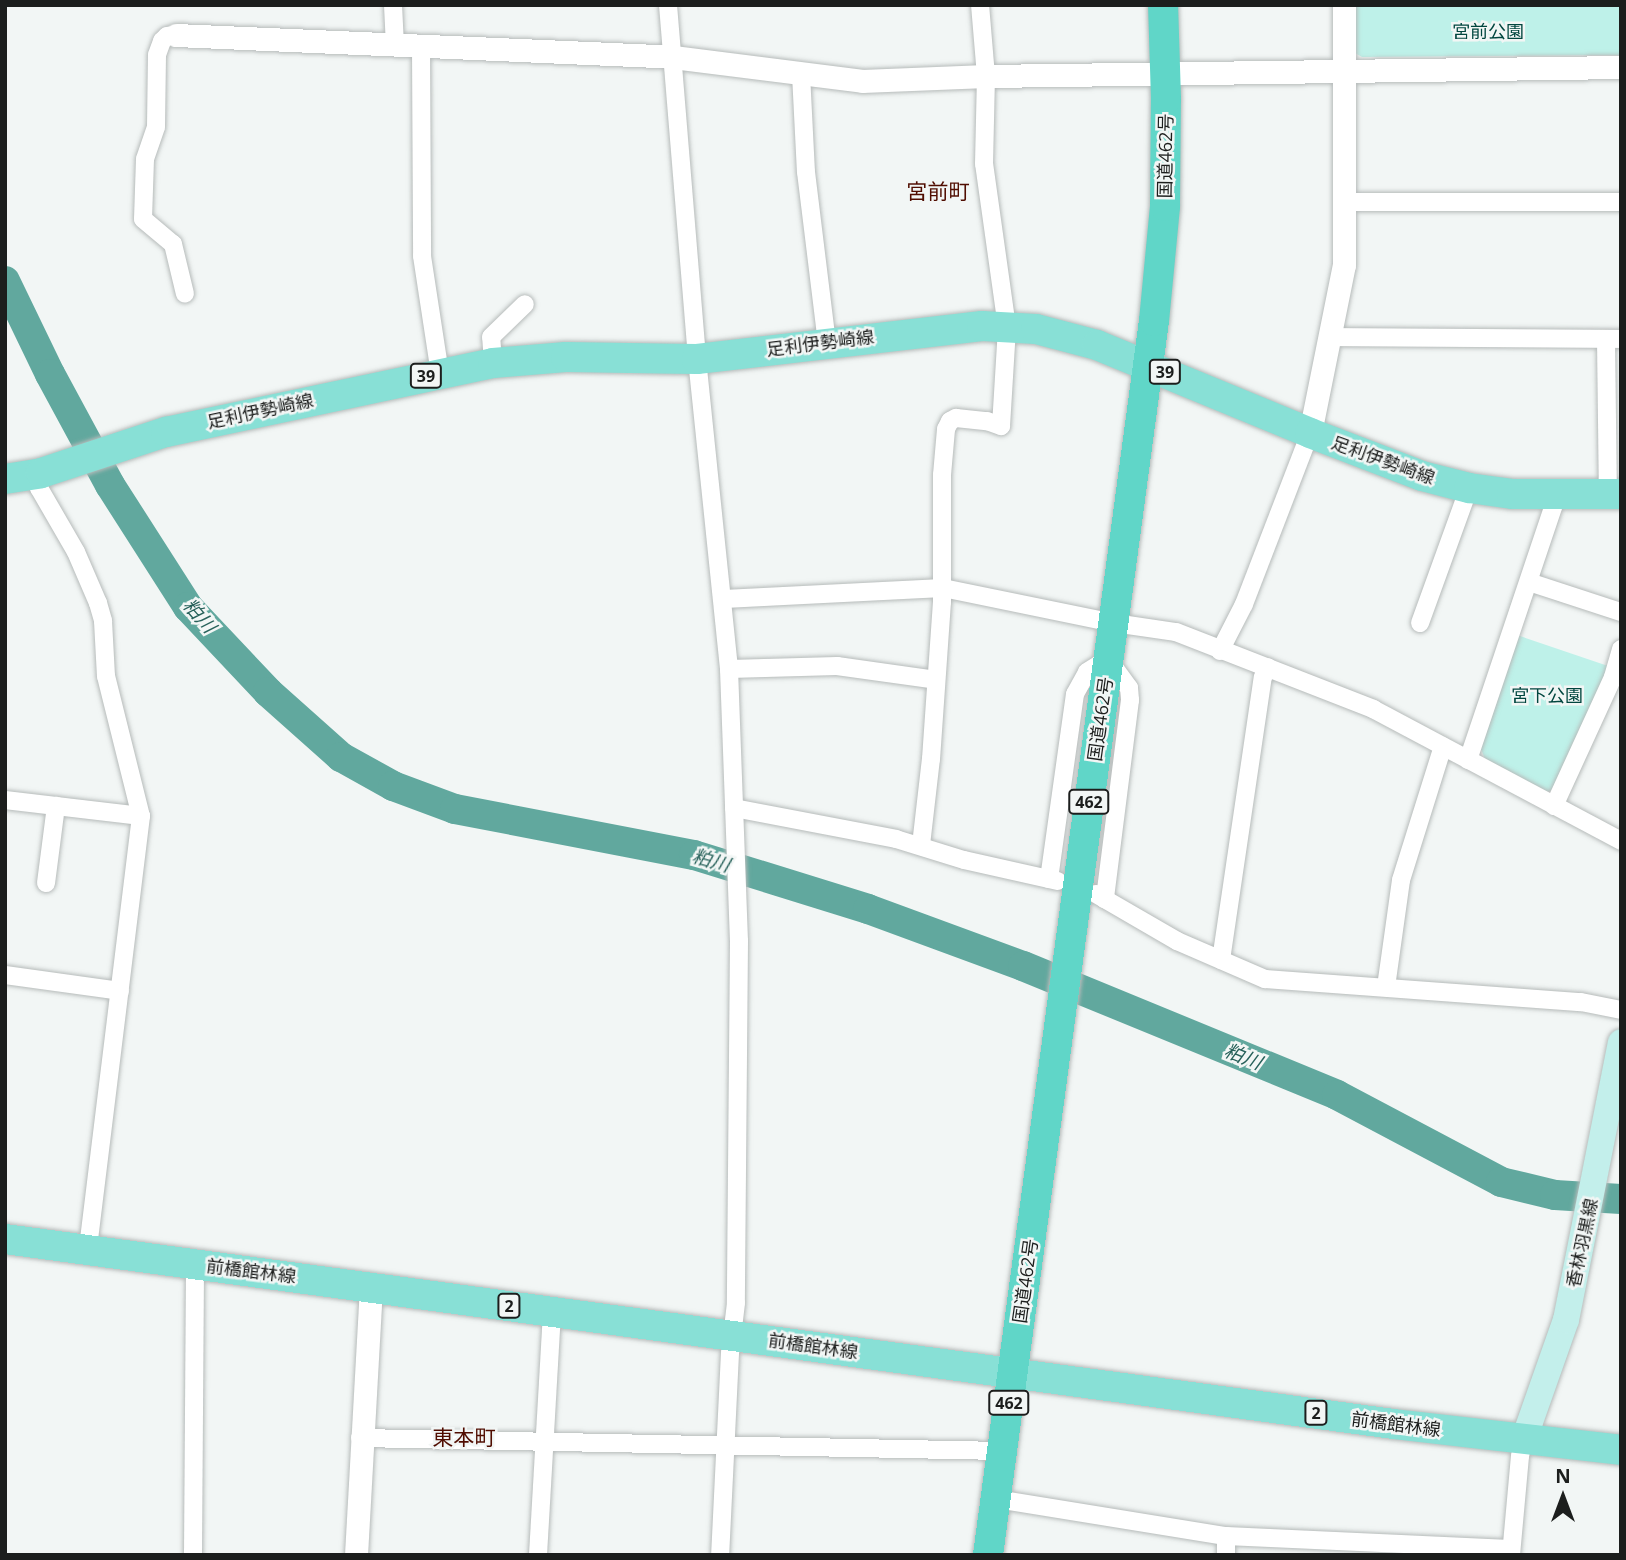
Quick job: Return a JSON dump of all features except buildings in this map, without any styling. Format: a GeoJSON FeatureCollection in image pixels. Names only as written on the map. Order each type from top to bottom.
{"type":"FeatureCollection","features":[{"type":"Feature","properties":{"kind":"highway","name":"国道462号"},"geometry":{"type":"LineString","coordinates":[[988,1555],[1148,365],[1165,206],[1166,74],[1163,5]]}},
{"type":"Feature","properties":{"kind":"main road","name":"足利伊勢崎線"},"geometry":{"type":"LineString","coordinates":[[5,479],[38,474],[159,433],[493,363],[566,357],[697,359],[955,328],[1007,327],[1078,339],[1422,476],[1511,495],[1614,494]]}},
{"type":"Feature","properties":{"kind":"main road","name":"香林羽黒線"},"geometry":{"type":"LineString","coordinates":[[1524,1439],[1564,1325],[1621,1042]]}},
{"type":"Feature","properties":{"kind":"main road","name":"前橋館林線"},"geometry":{"type":"LineString","coordinates":[[5,1239],[1013,1373],[1621,1450]]}},
{"type":"Feature","properties":{"kind":"street"},"geometry":{"type":"LineString","coordinates":[[393,5],[396,46]]}},
{"type":"Feature","properties":{"kind":"street"},"geometry":{"type":"LineString","coordinates":[[668,5],[697,359],[724,599],[740,941],[736,1303],[720,1555]]}},
{"type":"Feature","properties":{"kind":"street"},"geometry":{"type":"LineString","coordinates":[[921,845],[925,830],[943,588],[942,475],[946,429],[950,421],[957,418],[987,421],[1001,426],[1007,327],[984,164],[986,76],[981,5]]}},
{"type":"Feature","properties":{"kind":"street"},"geometry":{"type":"LineString","coordinates":[[1220,651],[1251,586],[1310,433],[1331,337],[1344,265],[1345,5]]}},
{"type":"Feature","properties":{"kind":"street"},"geometry":{"type":"LineString","coordinates":[[185,295],[173,244],[143,219],[145,159],[156,127],[156,55],[167,36],[673,57],[862,81],[986,76],[1621,67]]}},
{"type":"Feature","properties":{"kind":"street"},"geometry":{"type":"LineString","coordinates":[[421,47],[422,256],[440,373]]}},
{"type":"Feature","properties":{"kind":"street"},"geometry":{"type":"LineString","coordinates":[[801,74],[806,172],[827,342]]}},
{"type":"Feature","properties":{"kind":"street"},"geometry":{"type":"LineString","coordinates":[[1346,202],[1621,202]]}},
{"type":"Feature","properties":{"kind":"street"},"geometry":{"type":"LineString","coordinates":[[493,363],[491,337],[525,304]]}},
{"type":"Feature","properties":{"kind":"street"},"geometry":{"type":"LineString","coordinates":[[1331,337],[1613,339],[1614,494]]}},
{"type":"Feature","properties":{"kind":"street"},"geometry":{"type":"LineString","coordinates":[[38,474],[39,488],[76,552],[98,603],[103,621],[106,676],[141,816],[88,1250]]}},
{"type":"Feature","properties":{"kind":"street"},"geometry":{"type":"LineString","coordinates":[[1420,623],[1469,488]]}},
{"type":"Feature","properties":{"kind":"street"},"geometry":{"type":"LineString","coordinates":[[1468,760],[1557,496]]}},
{"type":"Feature","properties":{"kind":"street"},"geometry":{"type":"LineString","coordinates":[[1529,582],[1621,612]]}},
{"type":"Feature","properties":{"kind":"street"},"geometry":{"type":"LineString","coordinates":[[724,599],[943,588],[1114,623],[1176,632],[1220,651],[1342,694],[1621,841]]}},
{"type":"Feature","properties":{"kind":"street"},"geometry":{"type":"LineString","coordinates":[[1554,806],[1613,677],[1621,649]]}},
{"type":"Feature","properties":{"kind":"street"},"geometry":{"type":"LineString","coordinates":[[734,813],[921,845],[964,860],[1053,880],[1071,720],[1079,682],[1087,672],[1108,659],[1129,688],[1130,700],[1118,801],[1101,896],[1177,942],[1265,979],[1581,1002],[1621,1010]]}},
{"type":"Feature","properties":{"kind":"street"},"geometry":{"type":"LineString","coordinates":[[729,669],[837,666],[936,680]]}},
{"type":"Feature","properties":{"kind":"street"},"geometry":{"type":"LineString","coordinates":[[1221,960],[1264,677],[1268,667]]}},
{"type":"Feature","properties":{"kind":"street"},"geometry":{"type":"LineString","coordinates":[[1386,987],[1401,880],[1443,746]]}},
{"type":"Feature","properties":{"kind":"street"},"geometry":{"type":"LineString","coordinates":[[5,800],[141,816]]}},
{"type":"Feature","properties":{"kind":"street"},"geometry":{"type":"LineString","coordinates":[[46,884],[57,806]]}},
{"type":"Feature","properties":{"kind":"street"},"geometry":{"type":"LineString","coordinates":[[5,975],[120,990]]}},
{"type":"Feature","properties":{"kind":"street"},"geometry":{"type":"LineString","coordinates":[[192,1555],[195,1264]]}},
{"type":"Feature","properties":{"kind":"street"},"geometry":{"type":"LineString","coordinates":[[356,1555],[360,1438],[371,1287]]}},
{"type":"Feature","properties":{"kind":"street"},"geometry":{"type":"LineString","coordinates":[[538,1555],[552,1311]]}},
{"type":"Feature","properties":{"kind":"street"},"geometry":{"type":"LineString","coordinates":[[360,1438],[1004,1451]]}},
{"type":"Feature","properties":{"kind":"street"},"geometry":{"type":"LineString","coordinates":[[997,1499],[1226,1536],[1511,1552],[1524,1439]]}},
{"type":"Feature","properties":{"kind":"street"},"geometry":{"type":"LineString","coordinates":[[1226,1536],[1226,1555]]}},
{"type":"Feature","properties":{"kind":"green space","name":"宮前公園"},"geometry":{"type":"Polygon","coordinates":[[[1355,5],[1621,5],[1621,55],[1362,57],[1355,53],[1355,5]]]}},
{"type":"Feature","properties":{"kind":"green space","name":"宮下公園"},"geometry":{"type":"Polygon","coordinates":[[[1517,635],[1611,667],[1555,789],[1546,792],[1485,759],[1481,749],[1517,635]]]}},
{"type":"Feature","properties":{"kind":"waterway","name":"粕川"},"geometry":{"type":"LineString","coordinates":[[5,281],[50,374],[110,485],[188,607],[268,692],[341,757],[393,786],[455,809],[694,855],[868,909],[1023,966],[1337,1095],[1501,1182],[1555,1195],[1621,1199]]}},
{"type":"Feature","properties":{"kind":"district","name":"宮前町"},"geometry":{"type":"Point","coordinates":[938,191]}},
{"type":"Feature","properties":{"kind":"district","name":"東本町"},"geometry":{"type":"Point","coordinates":[464,1437]}}]}
